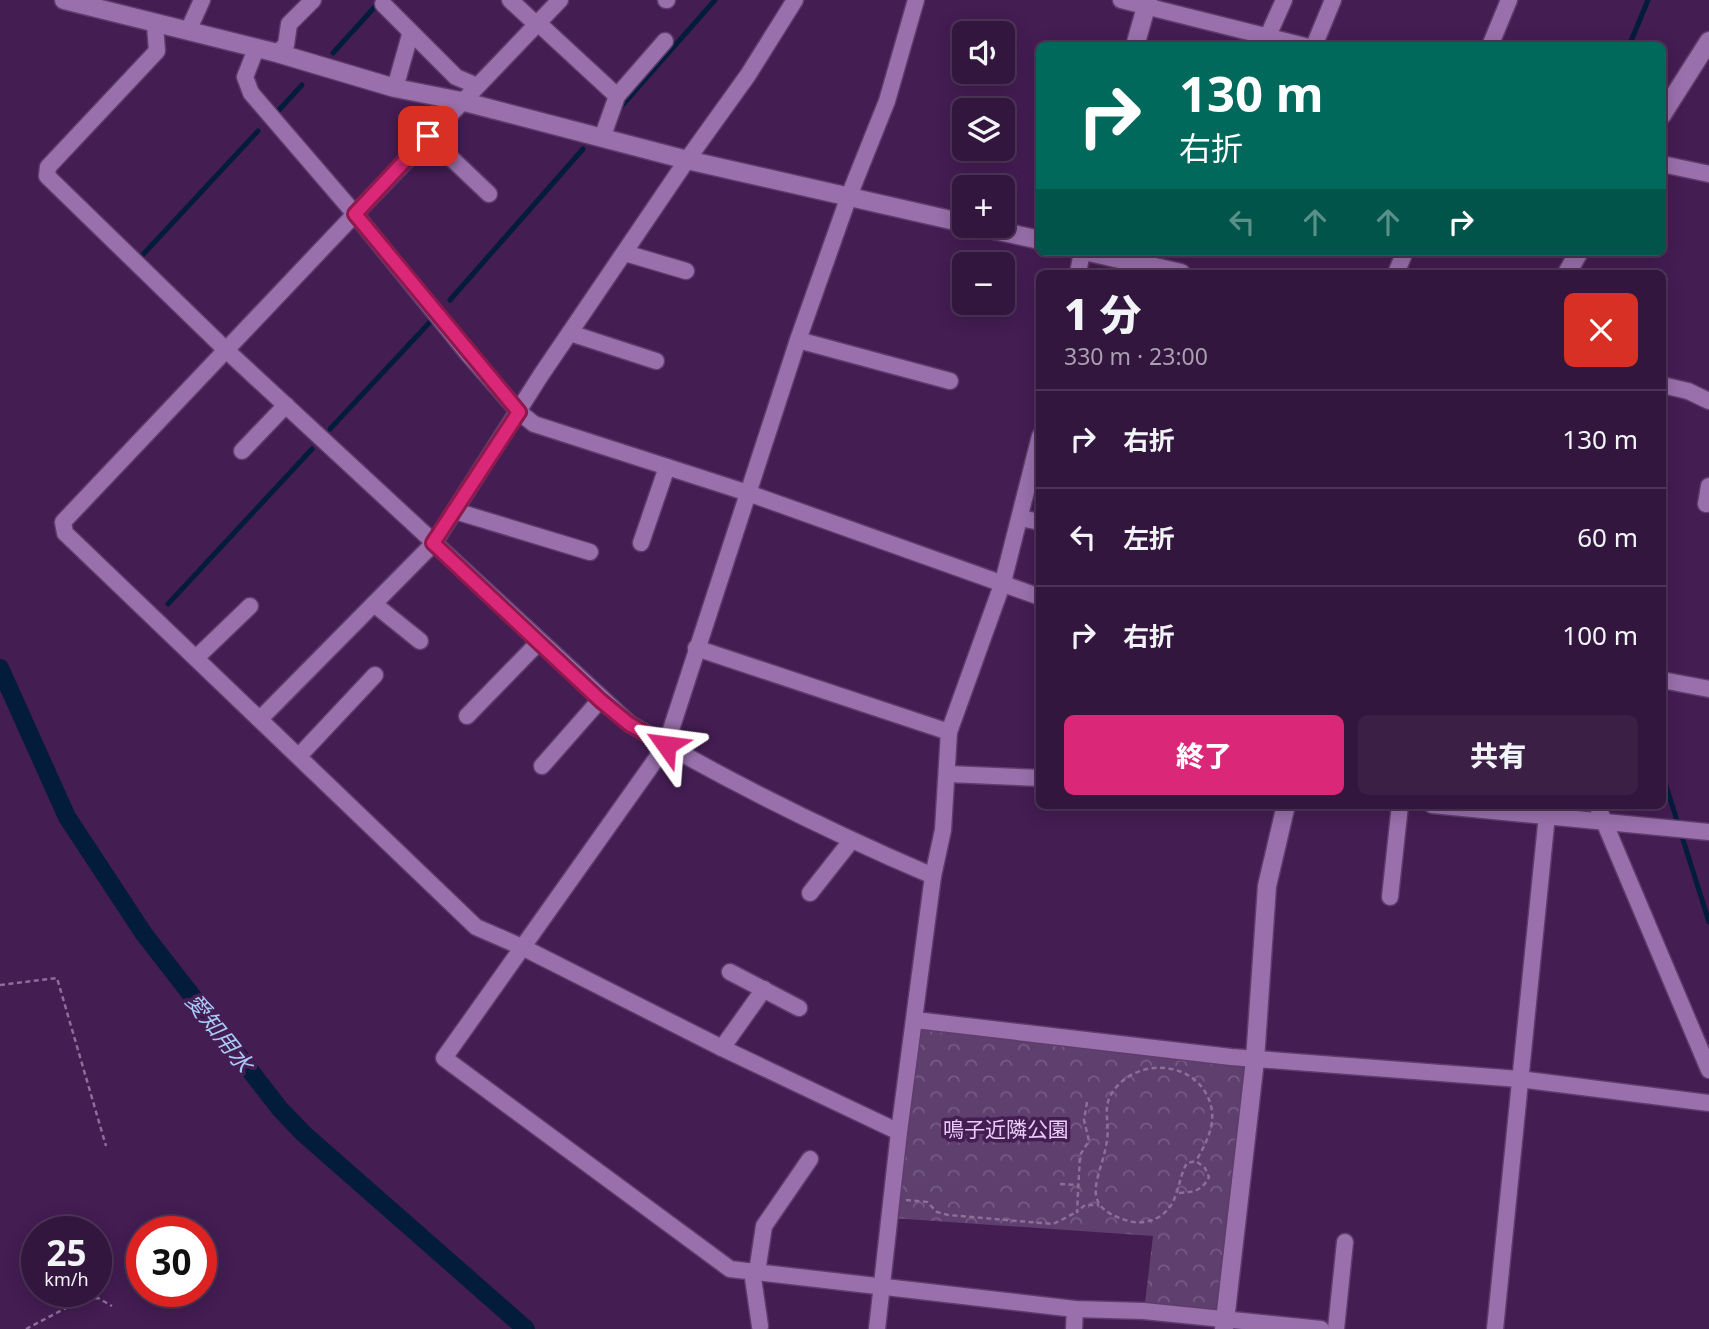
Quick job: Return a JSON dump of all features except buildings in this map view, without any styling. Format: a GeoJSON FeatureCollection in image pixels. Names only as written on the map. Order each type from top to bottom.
{"type":"FeatureCollection","features":[{"type":"Feature","properties":{"kind":"street"},"geometry":{"type":"LineString","coordinates":[[64,0],[155,25],[277,53],[395,88],[461,101],[687,160],[952,220]]}},
{"type":"Feature","properties":{"kind":"street"},"geometry":{"type":"LineString","coordinates":[[188,32],[202,0]]}},
{"type":"Feature","properties":{"kind":"street"},"geometry":{"type":"LineString","coordinates":[[277,53],[286,45],[289,24],[313,0]]}},
{"type":"Feature","properties":{"kind":"street"},"geometry":{"type":"LineString","coordinates":[[510,0],[617,96]]}},
{"type":"Feature","properties":{"kind":"street"},"geometry":{"type":"LineString","coordinates":[[559,0],[63,522],[65,533],[476,927],[899,1132]]}},
{"type":"Feature","properties":{"kind":"street"},"geometry":{"type":"LineString","coordinates":[[260,719],[433,543],[570,333],[748,75],[795,0]]}},
{"type":"Feature","properties":{"kind":"street"},"geometry":{"type":"LineString","coordinates":[[916,0],[887,101],[849,196],[798,340],[666,745],[444,1058],[730,1269],[1075,1309],[1224,1324],[1321,1329]]}},
{"type":"Feature","properties":{"kind":"street"},"geometry":{"type":"LineString","coordinates":[[1121,0],[1147,3],[1256,39],[1277,42]]}},
{"type":"Feature","properties":{"kind":"street"},"geometry":{"type":"LineString","coordinates":[[1256,39],[1284,0]]}},
{"type":"Feature","properties":{"kind":"street"},"geometry":{"type":"LineString","coordinates":[[1316,42],[1333,0]]}},
{"type":"Feature","properties":{"kind":"street"},"geometry":{"type":"LineString","coordinates":[[1492,42],[1509,0]]}},
{"type":"Feature","properties":{"kind":"street"},"geometry":{"type":"LineString","coordinates":[[1136,42],[1147,3]]}},
{"type":"Feature","properties":{"kind":"street"},"geometry":{"type":"LineString","coordinates":[[383,4],[410,35],[456,77],[475,86]]}},
{"type":"Feature","properties":{"kind":"street"},"geometry":{"type":"LineString","coordinates":[[155,25],[157,51],[48,167],[47,176],[226,351],[629,724],[705,768],[851,841],[933,876]]}},
{"type":"Feature","properties":{"kind":"street"},"geometry":{"type":"LineString","coordinates":[[395,88],[410,35]]}},
{"type":"Feature","properties":{"kind":"street"},"geometry":{"type":"LineString","coordinates":[[602,138],[617,96],[665,41]]}},
{"type":"Feature","properties":{"kind":"street"},"geometry":{"type":"LineString","coordinates":[[1666,109],[1709,41]]}},
{"type":"Feature","properties":{"kind":"street"},"geometry":{"type":"LineString","coordinates":[[256,49],[245,77],[251,93],[519,412],[546,429],[748,493],[1036,595]]}},
{"type":"Feature","properties":{"kind":"street"},"geometry":{"type":"LineString","coordinates":[[428,136],[489,194]]}},
{"type":"Feature","properties":{"kind":"street"},"geometry":{"type":"LineString","coordinates":[[1666,165],[1709,174]]}},
{"type":"Feature","properties":{"kind":"street"},"geometry":{"type":"LineString","coordinates":[[1015,235],[1036,239]]}},
{"type":"Feature","properties":{"kind":"street"},"geometry":{"type":"LineString","coordinates":[[625,253],[685,271]]}},
{"type":"Feature","properties":{"kind":"street"},"geometry":{"type":"LineString","coordinates":[[1107,256],[1168,270]]}},
{"type":"Feature","properties":{"kind":"street"},"geometry":{"type":"LineString","coordinates":[[570,333],[656,361]]}},
{"type":"Feature","properties":{"kind":"street"},"geometry":{"type":"LineString","coordinates":[[798,340],[950,381]]}},
{"type":"Feature","properties":{"kind":"street"},"geometry":{"type":"LineString","coordinates":[[1666,386],[1709,401]]}},
{"type":"Feature","properties":{"kind":"street"},"geometry":{"type":"LineString","coordinates":[[242,452],[286,405]]}},
{"type":"Feature","properties":{"kind":"street"},"geometry":{"type":"LineString","coordinates":[[877,1329],[899,1132],[933,876],[943,830],[949,732],[1003,582],[1036,452]]}},
{"type":"Feature","properties":{"kind":"street"},"geometry":{"type":"LineString","coordinates":[[641,543],[667,467]]}},
{"type":"Feature","properties":{"kind":"street"},"geometry":{"type":"LineString","coordinates":[[1706,505],[1709,486]]}},
{"type":"Feature","properties":{"kind":"street"},"geometry":{"type":"LineString","coordinates":[[455,511],[590,552]]}},
{"type":"Feature","properties":{"kind":"street"},"geometry":{"type":"LineString","coordinates":[[1020,518],[1036,521]]}},
{"type":"Feature","properties":{"kind":"street"},"geometry":{"type":"LineString","coordinates":[[374,604],[420,641]]}},
{"type":"Feature","properties":{"kind":"street"},"geometry":{"type":"LineString","coordinates":[[197,657],[250,606]]}},
{"type":"Feature","properties":{"kind":"street"},"geometry":{"type":"LineString","coordinates":[[467,716],[540,641]]}},
{"type":"Feature","properties":{"kind":"street"},"geometry":{"type":"LineString","coordinates":[[696,648],[949,732]]}},
{"type":"Feature","properties":{"kind":"street"},"geometry":{"type":"LineString","coordinates":[[299,756],[375,675]]}},
{"type":"Feature","properties":{"kind":"street"},"geometry":{"type":"LineString","coordinates":[[1666,681],[1709,689]]}},
{"type":"Feature","properties":{"kind":"street"},"geometry":{"type":"LineString","coordinates":[[542,766],[600,700]]}},
{"type":"Feature","properties":{"kind":"street"},"geometry":{"type":"LineString","coordinates":[[948,774],[1036,778]]}},
{"type":"Feature","properties":{"kind":"street"},"geometry":{"type":"LineString","coordinates":[[1224,1324],[1255,1060],[1267,886],[1285,809]]}},
{"type":"Feature","properties":{"kind":"street"},"geometry":{"type":"LineString","coordinates":[[1390,897],[1400,809]]}},
{"type":"Feature","properties":{"kind":"street"},"geometry":{"type":"LineString","coordinates":[[1524,809],[1709,832]]}},
{"type":"Feature","properties":{"kind":"street"},"geometry":{"type":"LineString","coordinates":[[1599,809],[1709,1070]]}},
{"type":"Feature","properties":{"kind":"street"},"geometry":{"type":"LineString","coordinates":[[1495,1329],[1547,810]]}},
{"type":"Feature","properties":{"kind":"street"},"geometry":{"type":"LineString","coordinates":[[810,893],[851,841]]}},
{"type":"Feature","properties":{"kind":"street"},"geometry":{"type":"LineString","coordinates":[[730,972],[799,1008]]}},
{"type":"Feature","properties":{"kind":"street"},"geometry":{"type":"LineString","coordinates":[[722,1048],[764,989]]}},
{"type":"Feature","properties":{"kind":"street"},"geometry":{"type":"LineString","coordinates":[[915,1020],[1255,1060],[1519,1079],[1709,1103]]}},
{"type":"Feature","properties":{"kind":"street"},"geometry":{"type":"LineString","coordinates":[[760,1326],[755,1271],[764,1226],[810,1159]]}},
{"type":"Feature","properties":{"kind":"street"},"geometry":{"type":"LineString","coordinates":[[1336,1329],[1345,1242]]}},
{"type":"Feature","properties":{"kind":"street"},"geometry":{"type":"LineString","coordinates":[[1074,1329],[1075,1309]]}},
{"type":"Feature","properties":{"kind":"path"},"geometry":{"type":"LineString","coordinates":[[0,985],[57,978],[106,1146]]}},
{"type":"Feature","properties":{"kind":"path"},"geometry":{"type":"LineString","coordinates":[[1152,1065],[1172,1069],[1203,1090],[1211,1105],[1212,1122],[1208,1139],[1196,1161],[1187,1163],[1180,1176],[1179,1193],[1163,1214],[1148,1222],[1133,1222],[1112,1216],[1099,1205],[1094,1184],[1108,1140],[1105,1109],[1113,1090],[1132,1072],[1152,1065]]}},
{"type":"Feature","properties":{"kind":"path"},"geometry":{"type":"LineString","coordinates":[[1077,1212],[1080,1155],[1089,1140],[1084,1120],[1087,1102]]}},
{"type":"Feature","properties":{"kind":"path"},"geometry":{"type":"LineString","coordinates":[[1179,1193],[1200,1190],[1209,1177],[1205,1168],[1196,1161]]}},
{"type":"Feature","properties":{"kind":"path"},"geometry":{"type":"LineString","coordinates":[[1060,1184],[1079,1185]]}},
{"type":"Feature","properties":{"kind":"path"},"geometry":{"type":"LineString","coordinates":[[892,1198],[927,1202],[937,1212],[948,1215],[1053,1224],[1077,1212],[1084,1205],[1099,1205]]}},
{"type":"Feature","properties":{"kind":"path"},"geometry":{"type":"LineString","coordinates":[[26,1329],[68,1307]]}},
{"type":"Feature","properties":{"kind":"green space","name":"鳴子近隣公園"},"geometry":{"type":"Polygon","coordinates":[[[915,1020],[1255,1060],[1225,1320],[1144,1311],[1153,1236],[891,1218],[915,1020]]]}},
{"type":"Feature","properties":{"kind":"waterway"},"geometry":{"type":"LineString","coordinates":[[618,110],[715,0]]}},
{"type":"Feature","properties":{"kind":"waterway"},"geometry":{"type":"LineString","coordinates":[[1631,42],[1648,0]]}},
{"type":"Feature","properties":{"kind":"waterway"},"geometry":{"type":"LineString","coordinates":[[333,53],[380,1]]}},
{"type":"Feature","properties":{"kind":"waterway"},"geometry":{"type":"LineString","coordinates":[[279,110],[302,85]]}},
{"type":"Feature","properties":{"kind":"waterway"},"geometry":{"type":"LineString","coordinates":[[137,261],[258,131]]}},
{"type":"Feature","properties":{"kind":"waterway"},"geometry":{"type":"LineString","coordinates":[[450,300],[583,149]]}},
{"type":"Feature","properties":{"kind":"waterway"},"geometry":{"type":"LineString","coordinates":[[330,429],[430,322]]}},
{"type":"Feature","properties":{"kind":"waterway"},"geometry":{"type":"LineString","coordinates":[[168,604],[312,449]]}},
{"type":"Feature","properties":{"kind":"waterway","name":"愛知用水"},"geometry":{"type":"LineString","coordinates":[[0,668],[67,817],[144,934],[280,1109],[304,1134],[526,1329]]}},
{"type":"Feature","properties":{"kind":"waterway"},"geometry":{"type":"LineString","coordinates":[[1666,786],[1709,922]]}},
{"type":"Feature","properties":{"kind":"route"},"geometry":{"type":"LineString","coordinates":[[428,136],[355,214],[469,355],[519,412],[433,543],[600,700],[629,724],[666,745]]}}]}
